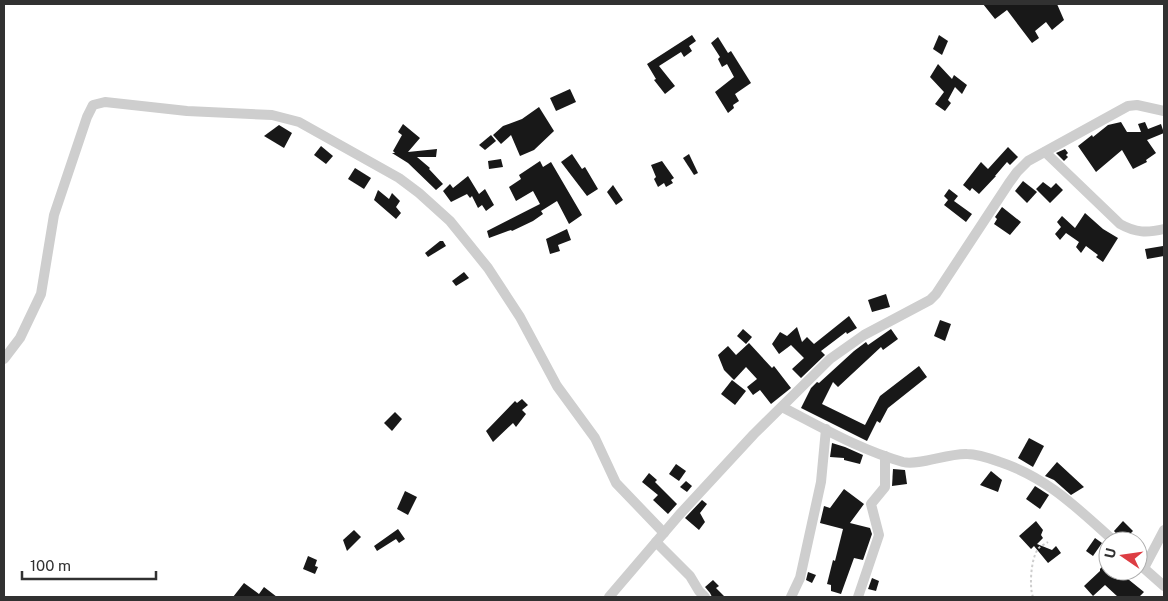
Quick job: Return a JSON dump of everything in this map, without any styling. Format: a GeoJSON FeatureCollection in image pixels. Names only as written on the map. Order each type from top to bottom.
{"type":"FeatureCollection","features":[{"type":"Feature","properties":{"kind":"street"},"geometry":{"type":"LineString","coordinates":[[4,359],[20,338],[41,294],[54,215],[87,117],[93,105],[105,102],[186,111],[272,115],[286,118],[299,122],[399,178],[450,221],[488,268],[520,317],[557,386],[595,438],[616,483],[664,533]]}},
{"type":"Feature","properties":{"kind":"street"},"geometry":{"type":"LineString","coordinates":[[609,597],[754,434],[830,359],[849,344],[930,300],[936,294],[1017,172],[1028,161],[1128,106],[1137,105],[1164,111]]}},
{"type":"Feature","properties":{"kind":"street"},"geometry":{"type":"LineString","coordinates":[[1045,152],[1120,224],[1142,233],[1164,229]]}},
{"type":"Feature","properties":{"kind":"street"},"geometry":{"type":"LineString","coordinates":[[782,407],[851,443],[908,463],[971,454],[1014,466],[1048,484],[1103,531]]}},
{"type":"Feature","properties":{"kind":"street"},"geometry":{"type":"LineString","coordinates":[[791,597],[801,572],[821,482],[826,430]]}},
{"type":"Feature","properties":{"kind":"street"},"geometry":{"type":"LineString","coordinates":[[858,597],[879,535],[872,507],[874,500],[885,487],[884,456]]}},
{"type":"Feature","properties":{"kind":"street"},"geometry":{"type":"LineString","coordinates":[[1148,554],[1164,530]]}},
{"type":"Feature","properties":{"kind":"street"},"geometry":{"type":"LineString","coordinates":[[656,542],[690,576],[705,597]]}},
{"type":"Feature","properties":{"kind":"street"},"geometry":{"type":"LineString","coordinates":[[1148,571],[1164,586]]}},
{"type":"Feature","properties":{"kind":"path"},"geometry":{"type":"LineString","coordinates":[[1033,597],[1031,575],[1036,552],[1038,548],[1048,542]]}},
{"type":"Feature","properties":{"kind":"building"},"geometry":{"type":"Polygon","coordinates":[[[983,4],[1057,4],[1064,20],[1052,30],[1046,22],[1035,31],[1039,38],[1032,43],[1007,10],[995,19],[983,4]]]}},
{"type":"Feature","properties":{"kind":"building"},"geometry":{"type":"Polygon","coordinates":[[[692,35],[696,41],[689,46],[692,51],[684,57],[681,52],[659,66],[675,86],[665,94],[654,80],[656,79],[647,64],[692,35]]]}},
{"type":"Feature","properties":{"kind":"building"},"geometry":{"type":"Polygon","coordinates":[[[939,35],[948,41],[942,55],[933,49],[939,35]]]}},
{"type":"Feature","properties":{"kind":"building"},"geometry":{"type":"Polygon","coordinates":[[[718,37],[728,53],[731,51],[751,83],[735,94],[739,101],[733,105],[734,108],[728,113],[715,92],[734,77],[727,64],[722,67],[718,59],[720,57],[711,43],[718,37]]]}},
{"type":"Feature","properties":{"kind":"building"},"geometry":{"type":"Polygon","coordinates":[[[938,64],[952,79],[954,75],[967,85],[962,94],[955,87],[948,100],[951,103],[945,111],[935,104],[944,92],[930,77],[938,64]]]}},
{"type":"Feature","properties":{"kind":"building"},"geometry":{"type":"Polygon","coordinates":[[[570,89],[576,102],[556,111],[550,98],[570,89]]]}},
{"type":"Feature","properties":{"kind":"building"},"geometry":{"type":"Polygon","coordinates":[[[539,107],[554,131],[534,150],[520,156],[511,135],[501,144],[493,135],[503,126],[522,119],[539,107]]]}},
{"type":"Feature","properties":{"kind":"building"},"geometry":{"type":"Polygon","coordinates":[[[1121,122],[1127,132],[1141,132],[1138,124],[1145,122],[1148,129],[1161,124],[1164,133],[1147,140],[1156,153],[1146,160],[1147,162],[1133,169],[1122,150],[1096,172],[1078,146],[1108,125],[1121,122]]]}},
{"type":"Feature","properties":{"kind":"building"},"geometry":{"type":"Polygon","coordinates":[[[403,124],[420,138],[408,152],[437,149],[436,157],[417,157],[430,168],[443,184],[436,190],[408,163],[392,153],[395,153],[393,151],[402,135],[398,132],[403,124]]]}},
{"type":"Feature","properties":{"kind":"building"},"geometry":{"type":"Polygon","coordinates":[[[279,125],[292,133],[284,148],[264,136],[279,125]]]}},
{"type":"Feature","properties":{"kind":"building"},"geometry":{"type":"Polygon","coordinates":[[[491,135],[496,141],[485,150],[479,145],[491,135]]]}},
{"type":"Feature","properties":{"kind":"building"},"geometry":{"type":"Polygon","coordinates":[[[321,146],[333,156],[326,164],[314,155],[321,146]]]}},
{"type":"Feature","properties":{"kind":"building"},"geometry":{"type":"Polygon","coordinates":[[[1008,147],[1018,157],[1010,165],[1007,162],[979,194],[972,188],[970,191],[963,185],[981,162],[988,169],[1008,147]]]}},
{"type":"Feature","properties":{"kind":"building"},"geometry":{"type":"Polygon","coordinates":[[[1065,149],[1068,157],[1064,161],[1056,153],[1065,149]]]}},
{"type":"Feature","properties":{"kind":"building"},"geometry":{"type":"Polygon","coordinates":[[[572,154],[582,169],[585,167],[598,189],[587,196],[561,162],[572,154]]]}},
{"type":"Feature","properties":{"kind":"building"},"geometry":{"type":"Polygon","coordinates":[[[689,154],[698,173],[694,175],[683,158],[689,154]]]}},
{"type":"Feature","properties":{"kind":"building"},"geometry":{"type":"Polygon","coordinates":[[[501,159],[503,167],[489,169],[488,161],[501,159]]]}},
{"type":"Feature","properties":{"kind":"building"},"geometry":{"type":"Polygon","coordinates":[[[540,161],[543,167],[551,162],[582,215],[569,224],[557,201],[541,211],[543,214],[533,221],[512,231],[489,238],[487,231],[540,204],[533,191],[516,201],[509,187],[521,179],[519,175],[540,161]]]}},
{"type":"Feature","properties":{"kind":"building"},"geometry":{"type":"Polygon","coordinates":[[[662,161],[674,178],[671,180],[673,183],[666,187],[664,183],[658,187],[651,165],[662,161]]]}},
{"type":"Feature","properties":{"kind":"building"},"geometry":{"type":"Polygon","coordinates":[[[355,168],[371,178],[364,189],[348,179],[355,168]]]}},
{"type":"Feature","properties":{"kind":"building"},"geometry":{"type":"Polygon","coordinates":[[[468,176],[479,194],[485,189],[494,205],[486,211],[482,205],[478,208],[472,196],[470,198],[467,194],[451,202],[443,191],[450,184],[453,188],[468,176]]]}},
{"type":"Feature","properties":{"kind":"building"},"geometry":{"type":"Polygon","coordinates":[[[1023,181],[1037,192],[1027,203],[1015,191],[1023,181]]]}},
{"type":"Feature","properties":{"kind":"building"},"geometry":{"type":"Polygon","coordinates":[[[1043,182],[1051,188],[1056,183],[1063,190],[1050,203],[1036,189],[1043,182]]]}},
{"type":"Feature","properties":{"kind":"building"},"geometry":{"type":"Polygon","coordinates":[[[613,185],[623,200],[616,205],[607,192],[613,185]]]}},
{"type":"Feature","properties":{"kind":"building"},"geometry":{"type":"Polygon","coordinates":[[[949,189],[958,196],[954,201],[972,214],[966,222],[944,205],[948,200],[944,196],[949,189]]]}},
{"type":"Feature","properties":{"kind":"building"},"geometry":{"type":"Polygon","coordinates":[[[378,190],[389,199],[392,193],[400,201],[396,207],[401,213],[396,219],[374,200],[378,190]]]}},
{"type":"Feature","properties":{"kind":"building"},"geometry":{"type":"Polygon","coordinates":[[[1002,207],[1021,222],[1010,235],[994,224],[997,219],[995,217],[1002,207]]]}},
{"type":"Feature","properties":{"kind":"building"},"geometry":{"type":"Polygon","coordinates":[[[1085,213],[1103,229],[1118,238],[1103,262],[1096,257],[1098,255],[1086,246],[1081,253],[1076,247],[1079,242],[1066,233],[1060,240],[1055,234],[1061,227],[1057,222],[1062,216],[1075,228],[1085,213]]]}},
{"type":"Feature","properties":{"kind":"building"},"geometry":{"type":"Polygon","coordinates":[[[567,229],[571,240],[558,245],[560,251],[550,254],[546,239],[567,229]]]}},
{"type":"Feature","properties":{"kind":"building"},"geometry":{"type":"Polygon","coordinates":[[[440,241],[443,241],[446,246],[428,257],[425,253],[440,241]]]}},
{"type":"Feature","properties":{"kind":"building"},"geometry":{"type":"Polygon","coordinates":[[[1163,246],[1164,256],[1147,259],[1145,249],[1163,246]]]}},
{"type":"Feature","properties":{"kind":"building"},"geometry":{"type":"Polygon","coordinates":[[[464,272],[469,278],[456,286],[452,281],[464,272]]]}},
{"type":"Feature","properties":{"kind":"building"},"geometry":{"type":"Polygon","coordinates":[[[886,294],[890,307],[872,312],[868,300],[886,294]]]}},
{"type":"Feature","properties":{"kind":"building"},"geometry":{"type":"Polygon","coordinates":[[[849,316],[857,328],[847,334],[846,332],[821,351],[825,355],[801,378],[792,369],[804,358],[791,345],[779,354],[772,344],[780,332],[787,336],[797,327],[802,342],[807,337],[814,344],[849,316]]]}},
{"type":"Feature","properties":{"kind":"building"},"geometry":{"type":"Polygon","coordinates":[[[940,320],[951,324],[945,341],[934,336],[940,320]]]}},
{"type":"Feature","properties":{"kind":"building"},"geometry":{"type":"Polygon","coordinates":[[[743,329],[752,337],[746,344],[737,336],[743,329]]]}},
{"type":"Feature","properties":{"kind":"building"},"geometry":{"type":"Polygon","coordinates":[[[891,329],[898,339],[883,350],[881,347],[838,387],[833,382],[822,404],[865,425],[880,396],[919,366],[927,377],[888,408],[880,423],[877,421],[867,441],[801,408],[811,388],[817,382],[819,383],[866,342],[868,345],[891,329]]]}},
{"type":"Feature","properties":{"kind":"building"},"geometry":{"type":"Polygon","coordinates":[[[749,343],[772,368],[774,366],[791,388],[771,404],[760,390],[753,395],[747,387],[757,379],[746,367],[734,380],[724,370],[718,355],[728,346],[736,355],[749,343]]]}},
{"type":"Feature","properties":{"kind":"building"},"geometry":{"type":"Polygon","coordinates":[[[732,380],[746,391],[735,405],[721,394],[732,380]]]}},
{"type":"Feature","properties":{"kind":"building"},"geometry":{"type":"Polygon","coordinates":[[[522,399],[528,405],[522,410],[526,414],[516,427],[513,423],[493,442],[486,431],[515,401],[517,403],[522,399]]]}},
{"type":"Feature","properties":{"kind":"building"},"geometry":{"type":"Polygon","coordinates":[[[395,412],[402,419],[392,431],[384,423],[395,412]]]}},
{"type":"Feature","properties":{"kind":"building"},"geometry":{"type":"Polygon","coordinates":[[[1029,438],[1044,446],[1033,467],[1018,458],[1029,438]]]}},
{"type":"Feature","properties":{"kind":"building"},"geometry":{"type":"Polygon","coordinates":[[[832,443],[863,455],[860,464],[844,460],[844,458],[830,457],[832,443]]]}},
{"type":"Feature","properties":{"kind":"building"},"geometry":{"type":"Polygon","coordinates":[[[1057,462],[1084,487],[1071,495],[1054,480],[1045,476],[1057,462]]]}},
{"type":"Feature","properties":{"kind":"building"},"geometry":{"type":"Polygon","coordinates":[[[676,464],[686,471],[679,481],[669,474],[676,464]]]}},
{"type":"Feature","properties":{"kind":"building"},"geometry":{"type":"Polygon","coordinates":[[[893,469],[905,470],[907,484],[892,486],[893,469]]]}},
{"type":"Feature","properties":{"kind":"building"},"geometry":{"type":"Polygon","coordinates":[[[991,471],[1002,480],[998,492],[980,485],[991,471]]]}},
{"type":"Feature","properties":{"kind":"building"},"geometry":{"type":"Polygon","coordinates":[[[649,473],[657,480],[655,482],[677,504],[668,514],[653,500],[658,495],[642,482],[649,473]]]}},
{"type":"Feature","properties":{"kind":"building"},"geometry":{"type":"Polygon","coordinates":[[[686,481],[692,486],[687,492],[680,487],[686,481]]]}},
{"type":"Feature","properties":{"kind":"building"},"geometry":{"type":"Polygon","coordinates":[[[1035,486],[1049,495],[1040,509],[1026,499],[1035,486]]]}},
{"type":"Feature","properties":{"kind":"building"},"geometry":{"type":"Polygon","coordinates":[[[844,489],[864,504],[850,523],[870,528],[872,534],[863,560],[854,558],[841,594],[831,591],[831,585],[827,584],[843,529],[820,523],[824,506],[830,508],[844,489]]]}},
{"type":"Feature","properties":{"kind":"building"},"geometry":{"type":"Polygon","coordinates":[[[405,491],[417,497],[408,515],[397,509],[405,491]]]}},
{"type":"Feature","properties":{"kind":"building"},"geometry":{"type":"Polygon","coordinates":[[[702,500],[707,504],[700,513],[705,522],[699,530],[685,518],[702,500]]]}},
{"type":"Feature","properties":{"kind":"building"},"geometry":{"type":"Polygon","coordinates":[[[1036,521],[1043,530],[1041,535],[1043,538],[1037,544],[1052,550],[1056,546],[1061,553],[1048,563],[1034,546],[1031,549],[1019,536],[1036,521]]]}},
{"type":"Feature","properties":{"kind":"building"},"geometry":{"type":"Polygon","coordinates":[[[1123,521],[1133,531],[1114,531],[1123,521]]]}},
{"type":"Feature","properties":{"kind":"building"},"geometry":{"type":"Polygon","coordinates":[[[398,529],[405,539],[399,543],[396,539],[377,551],[374,546],[398,529]]]}},
{"type":"Feature","properties":{"kind":"building"},"geometry":{"type":"Polygon","coordinates":[[[354,530],[361,537],[347,551],[343,540],[354,530]]]}},
{"type":"Feature","properties":{"kind":"building"},"geometry":{"type":"Polygon","coordinates":[[[1095,538],[1098,540],[1098,549],[1093,556],[1086,551],[1095,538]]]}},
{"type":"Feature","properties":{"kind":"building"},"geometry":{"type":"Polygon","coordinates":[[[308,556],[317,560],[315,566],[318,567],[315,574],[303,569],[308,556]]]}},
{"type":"Feature","properties":{"kind":"building"},"geometry":{"type":"Polygon","coordinates":[[[808,572],[816,575],[812,583],[806,580],[808,572]]]}},
{"type":"Feature","properties":{"kind":"building"},"geometry":{"type":"Polygon","coordinates":[[[1098,573],[1098,581],[1130,581],[1144,592],[1139,597],[1118,597],[1105,585],[1093,596],[1084,586],[1098,573]]]}},
{"type":"Feature","properties":{"kind":"building"},"geometry":{"type":"Polygon","coordinates":[[[872,578],[879,581],[876,591],[868,589],[872,578]]]}},
{"type":"Feature","properties":{"kind":"building"},"geometry":{"type":"Polygon","coordinates":[[[713,580],[719,586],[716,588],[725,597],[712,597],[705,587],[713,580]]]}},
{"type":"Feature","properties":{"kind":"building"},"geometry":{"type":"Polygon","coordinates":[[[244,583],[259,594],[264,587],[277,597],[233,597],[244,583]]]}}]}
